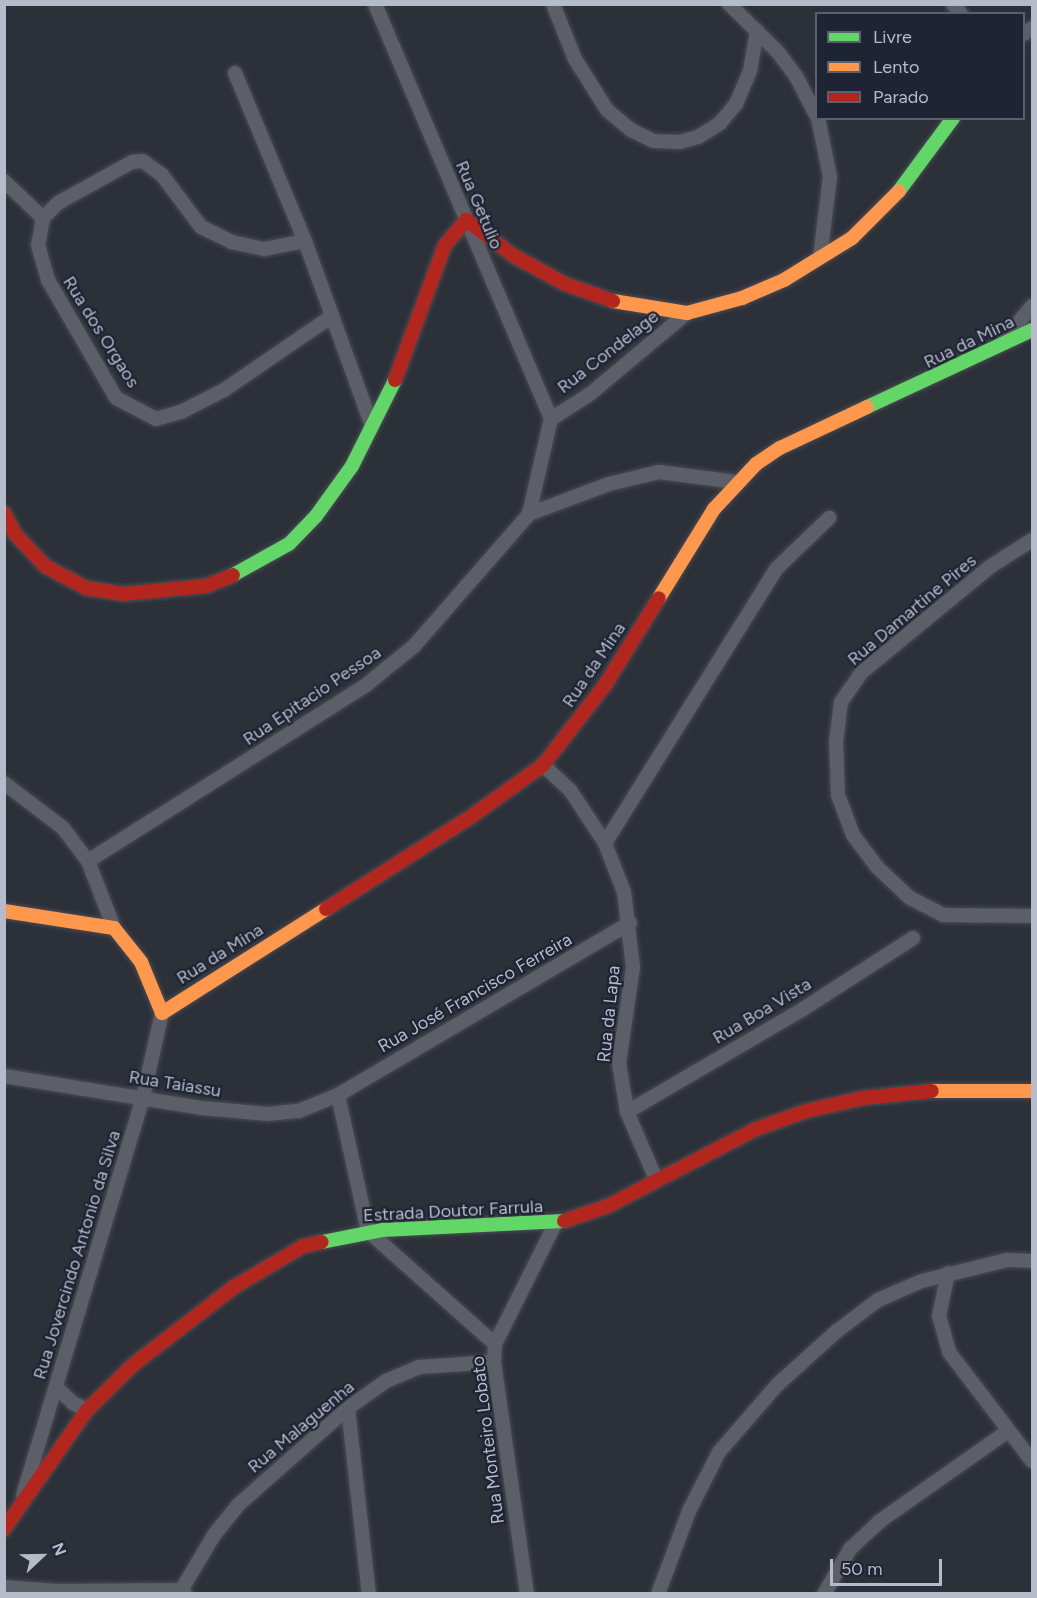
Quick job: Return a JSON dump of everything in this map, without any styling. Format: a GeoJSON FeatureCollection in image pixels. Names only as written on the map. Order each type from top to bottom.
{"type":"FeatureCollection","features":[{"type":"Feature","properties":{"kind":"street","name":"Rua Getulio"},"geometry":{"type":"LineString","coordinates":[[375,4],[551,419]]}},
{"type":"Feature","properties":{"kind":"street"},"geometry":{"type":"LineString","coordinates":[[553,4],[575,58],[607,110],[631,130],[654,141],[680,142],[698,137],[720,123],[736,104],[750,71],[757,31]]}},
{"type":"Feature","properties":{"kind":"street"},"geometry":{"type":"LineString","coordinates":[[729,4],[757,31],[796,76],[815,113]]}},
{"type":"Feature","properties":{"kind":"street"},"geometry":{"type":"LineString","coordinates":[[235,73],[305,241],[372,426]]}},
{"type":"Feature","properties":{"kind":"street"},"geometry":{"type":"LineString","coordinates":[[818,120],[830,177],[820,257]]}},
{"type":"Feature","properties":{"kind":"street","name":"Rua Condelage"},"geometry":{"type":"LineString","coordinates":[[466,220],[514,256],[565,284],[618,303],[687,313],[742,298],[784,280],[870,223],[951,120]]}},
{"type":"Feature","properties":{"kind":"street"},"geometry":{"type":"LineString","coordinates":[[4,182],[43,218],[58,203],[132,162],[143,161],[153,168],[201,227],[232,242],[264,249],[305,241]]}},
{"type":"Feature","properties":{"kind":"street","name":"Rua dos Orgaos"},"geometry":{"type":"LineString","coordinates":[[43,218],[38,245],[48,280],[116,398],[156,419],[181,412],[224,390],[332,316]]}},
{"type":"Feature","properties":{"kind":"street"},"geometry":{"type":"LineString","coordinates":[[4,513],[15,534],[45,566],[86,588],[123,594],[206,586],[258,564],[289,544],[316,516],[352,466],[408,348],[445,245],[466,220]]}},
{"type":"Feature","properties":{"kind":"street"},"geometry":{"type":"LineString","coordinates":[[997,348],[1032,306]]}},
{"type":"Feature","properties":{"kind":"street","name":"Rua Condelage"},"geometry":{"type":"LineString","coordinates":[[551,419],[590,394],[687,313]]}},
{"type":"Feature","properties":{"kind":"street","name":"Rua da Mina"},"geometry":{"type":"LineString","coordinates":[[162,1013],[472,816],[543,765],[605,685],[714,508],[736,482],[780,448],[1032,330]]}},
{"type":"Feature","properties":{"kind":"street","name":"Rua Epitacio Pessoa"},"geometry":{"type":"LineString","coordinates":[[88,861],[366,685],[414,646],[529,514],[551,419]]}},
{"type":"Feature","properties":{"kind":"street"},"geometry":{"type":"LineString","coordinates":[[529,514],[609,484],[659,472],[736,482]]}},
{"type":"Feature","properties":{"kind":"street"},"geometry":{"type":"LineString","coordinates":[[605,843],[776,569],[829,518]]}},
{"type":"Feature","properties":{"kind":"street","name":"Rua Damartine Pires"},"geometry":{"type":"LineString","coordinates":[[1032,540],[991,566],[862,672],[841,702],[836,740],[838,795],[853,835],[877,867],[910,898],[943,915],[1032,916]]}},
{"type":"Feature","properties":{"kind":"street","name":"Rua da Lapa"},"geometry":{"type":"LineString","coordinates":[[543,765],[570,790],[605,843],[624,892],[630,923],[633,967],[619,1064],[627,1112],[656,1179]]}},
{"type":"Feature","properties":{"kind":"street"},"geometry":{"type":"LineString","coordinates":[[4,783],[63,828],[88,861],[114,928],[141,962],[162,1013]]}},
{"type":"Feature","properties":{"kind":"street"},"geometry":{"type":"LineString","coordinates":[[4,911],[114,928]]}},
{"type":"Feature","properties":{"kind":"street","name":"Rua José Francisco Ferreira"},"geometry":{"type":"LineString","coordinates":[[338,1095],[630,923]]}},
{"type":"Feature","properties":{"kind":"street","name":"Rua Boa Vista"},"geometry":{"type":"LineString","coordinates":[[627,1112],[803,1010],[913,938]]}},
{"type":"Feature","properties":{"kind":"street","name":"Rua Jovercindo Antonio da Silva"},"geometry":{"type":"LineString","coordinates":[[20,1506],[143,1097],[162,1013]]}},
{"type":"Feature","properties":{"kind":"street","name":"Rua Taiassu"},"geometry":{"type":"LineString","coordinates":[[4,1076],[268,1114],[299,1111],[338,1095]]}},
{"type":"Feature","properties":{"kind":"street","name":"Estrada Doutor Farrula"},"geometry":{"type":"LineString","coordinates":[[4,1529],[87,1410],[183,1324],[269,1264],[303,1246],[368,1231],[555,1224],[608,1206],[756,1129],[806,1111],[863,1098],[931,1091],[1032,1091]]}},
{"type":"Feature","properties":{"kind":"street"},"geometry":{"type":"LineString","coordinates":[[338,1095],[368,1231],[495,1344]]}},
{"type":"Feature","properties":{"kind":"street","name":"Rua Monteiro Lobato"},"geometry":{"type":"LineString","coordinates":[[527,1593],[494,1362],[495,1344],[555,1224]]}},
{"type":"Feature","properties":{"kind":"street"},"geometry":{"type":"LineString","coordinates":[[658,1593],[689,1511],[719,1452],[777,1385],[878,1300],[948,1273],[1007,1260],[1032,1261]]}},
{"type":"Feature","properties":{"kind":"street"},"geometry":{"type":"LineString","coordinates":[[948,1273],[939,1316],[949,1352],[1032,1461]]}},
{"type":"Feature","properties":{"kind":"street","name":"Rua Malaguenha"},"geometry":{"type":"LineString","coordinates":[[182,1592],[214,1535],[238,1505],[348,1408],[386,1381],[419,1367],[494,1362]]}},
{"type":"Feature","properties":{"kind":"street"},"geometry":{"type":"LineString","coordinates":[[57,1388],[73,1403],[87,1410]]}},
{"type":"Feature","properties":{"kind":"street"},"geometry":{"type":"LineString","coordinates":[[348,1408],[369,1593]]}},
{"type":"Feature","properties":{"kind":"street"},"geometry":{"type":"LineString","coordinates":[[824,1593],[850,1549],[880,1521],[1008,1431]]}},
{"type":"Feature","properties":{"kind":"street"},"geometry":{"type":"LineString","coordinates":[[4,1587],[58,1591],[182,1592]]}},
{"type":"Feature","properties":{"kind":"traffic: fast"},"geometry":{"type":"LineString","coordinates":[[899,191],[952,120]]}},
{"type":"Feature","properties":{"kind":"traffic: fast"},"geometry":{"type":"LineString","coordinates":[[867,407],[1032,330]]}},
{"type":"Feature","properties":{"kind":"traffic: fast"},"geometry":{"type":"LineString","coordinates":[[233,575],[289,544],[316,516],[352,466],[395,380]]}},
{"type":"Feature","properties":{"kind":"traffic: fast"},"geometry":{"type":"LineString","coordinates":[[322,1242],[382,1230],[564,1221]]}},
{"type":"Feature","properties":{"kind":"traffic: slow"},"geometry":{"type":"LineString","coordinates":[[613,301],[687,313],[742,298],[784,280],[852,238],[899,191]]}},
{"type":"Feature","properties":{"kind":"traffic: slow"},"geometry":{"type":"LineString","coordinates":[[659,598],[714,509],[756,464],[780,448],[867,407]]}},
{"type":"Feature","properties":{"kind":"traffic: slow"},"geometry":{"type":"LineString","coordinates":[[4,911],[114,928],[141,962],[162,1013],[326,909]]}},
{"type":"Feature","properties":{"kind":"traffic: slow"},"geometry":{"type":"LineString","coordinates":[[932,1091],[1032,1091]]}},
{"type":"Feature","properties":{"kind":"traffic: jam"},"geometry":{"type":"LineString","coordinates":[[395,380],[445,245],[466,220],[514,256],[565,284],[613,301]]}},
{"type":"Feature","properties":{"kind":"traffic: jam"},"geometry":{"type":"LineString","coordinates":[[4,513],[15,534],[45,566],[86,588],[123,594],[206,586],[233,575]]}},
{"type":"Feature","properties":{"kind":"traffic: jam"},"geometry":{"type":"LineString","coordinates":[[326,909],[472,816],[543,765],[605,685],[659,598]]}},
{"type":"Feature","properties":{"kind":"traffic: jam"},"geometry":{"type":"LineString","coordinates":[[564,1221],[608,1206],[756,1129],[806,1111],[863,1098],[932,1091]]}},
{"type":"Feature","properties":{"kind":"traffic: jam"},"geometry":{"type":"LineString","coordinates":[[4,1529],[87,1410],[134,1364],[234,1287],[303,1246],[322,1242]]}}]}
